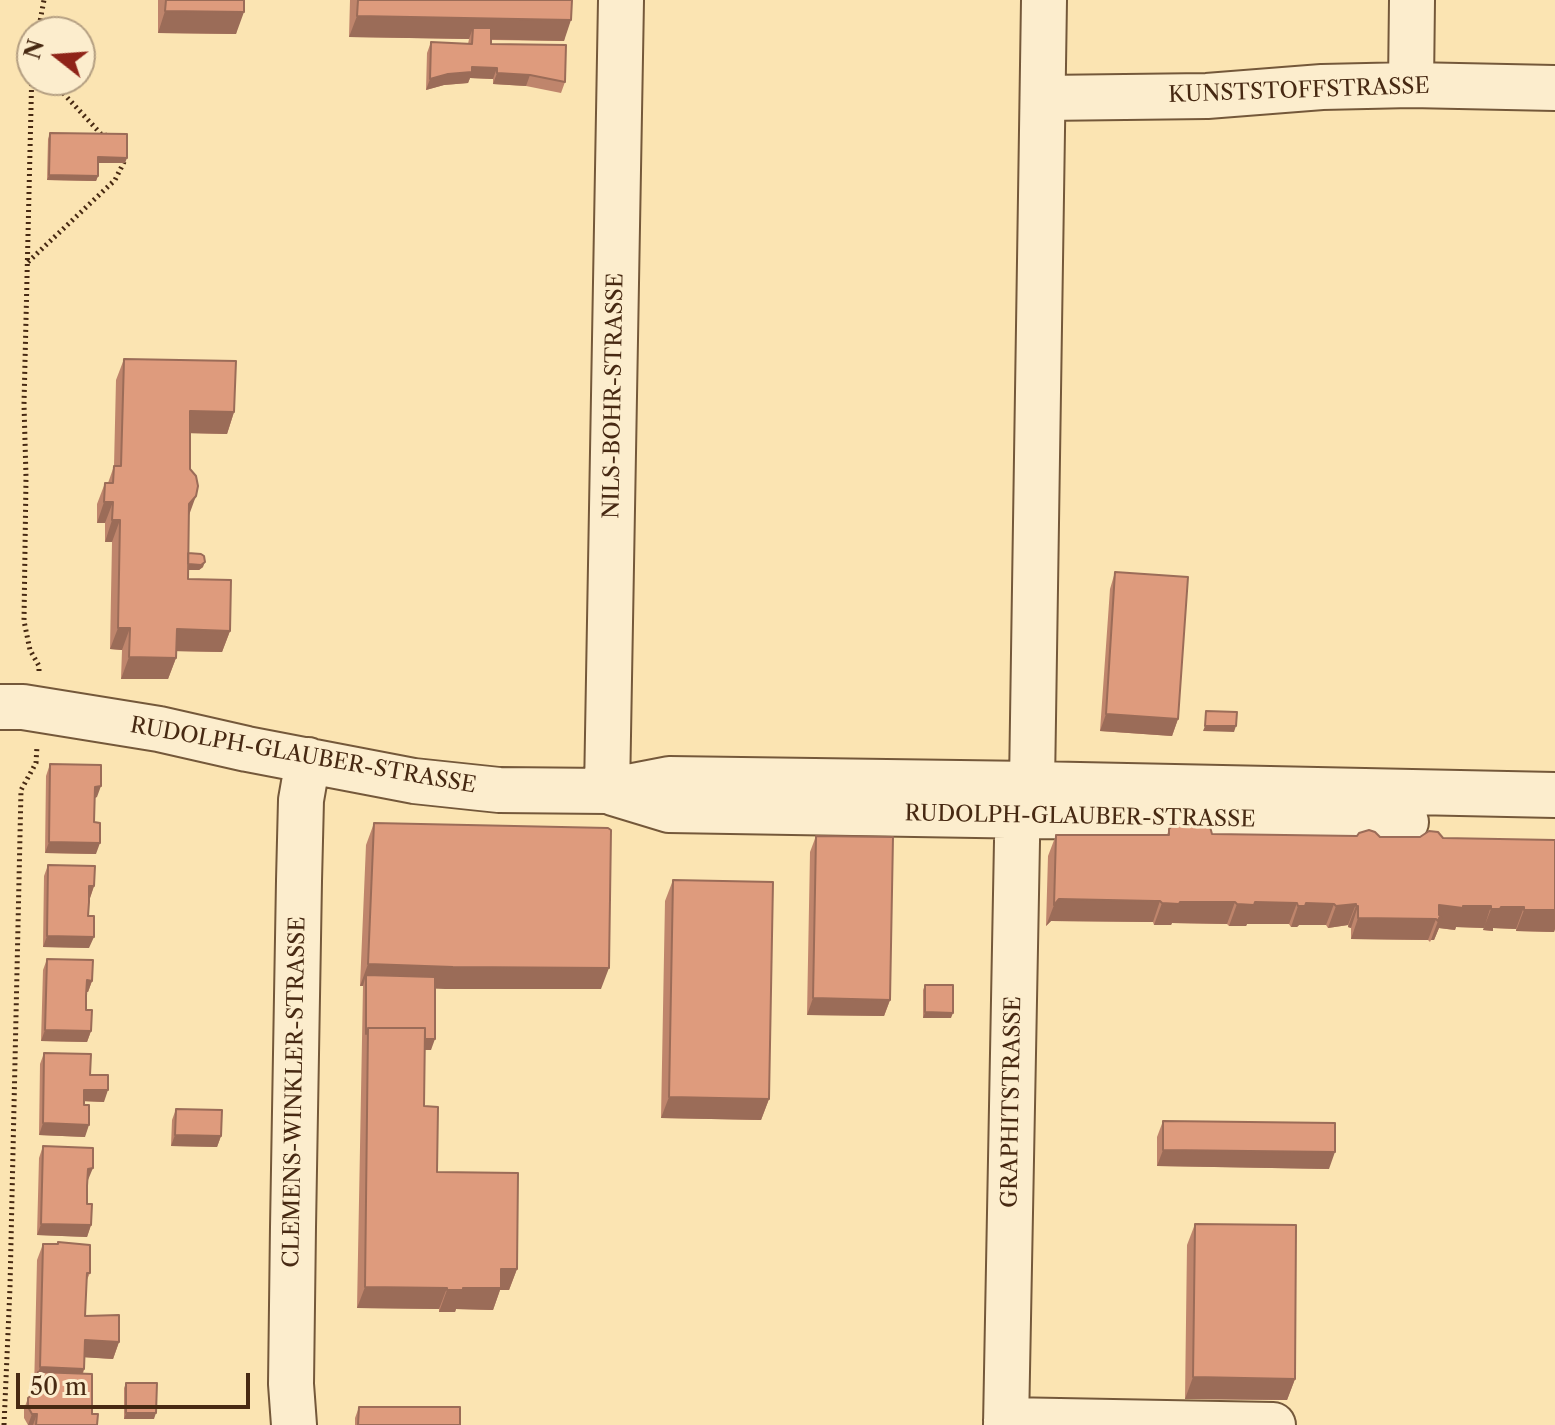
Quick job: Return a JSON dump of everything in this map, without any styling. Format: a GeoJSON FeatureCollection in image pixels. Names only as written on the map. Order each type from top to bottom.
{"type":"FeatureCollection","features":[{"type":"Feature","properties":{"kind":"street","name":"NILS-BOHR-STRASSE"},"geometry":{"type":"LineString","coordinates":[[607,791],[621,0]]}},
{"type":"Feature","properties":{"kind":"street","name":"GRAPHITSTRASSE"},"geometry":{"type":"LineString","coordinates":[[1044,0],[1006,1423],[1273,1425]]}},
{"type":"Feature","properties":{"kind":"street"},"geometry":{"type":"LineString","coordinates":[[1411,85],[1412,0]]}},
{"type":"Feature","properties":{"kind":"street","name":"KUNSTSTOFFSTRASSE"},"geometry":{"type":"LineString","coordinates":[[1043,98],[1207,96],[1322,87],[1411,85],[1555,88]]}},
{"type":"Feature","properties":{"kind":"street","name":"RUDOLPH-GLAUBER-STRASSE"},"geometry":{"type":"LineString","coordinates":[[0,707],[23,707],[159,729],[414,781],[548,792],[607,791],[669,810],[1023,795],[1555,795]]}},
{"type":"Feature","properties":{"kind":"street","name":"CLEMENS-WINKLER-STRASSE"},"geometry":{"type":"LineString","coordinates":[[294,1425],[291,1384],[292,1243],[299,865],[301,800],[308,760]]}},
{"type":"Feature","properties":{"kind":"street","name":"RUDOLPH-GLAUBER-STRASSE"},"geometry":{"type":"LineString","coordinates":[[1023,795],[1555,825]]}},
{"type":"Feature","properties":{"kind":"path"},"geometry":{"type":"LineString","coordinates":[[66,96],[101,134],[113,136]]}},
{"type":"Feature","properties":{"kind":"path"},"geometry":{"type":"LineString","coordinates":[[27,262],[115,180],[125,162],[126,150]]}},
{"type":"Feature","properties":{"kind":"path"},"geometry":{"type":"LineString","coordinates":[[110,161],[125,162]]}},
{"type":"Feature","properties":{"kind":"building"},"geometry":{"type":"Polygon","coordinates":[[[166,0],[244,0],[244,12],[165,11],[166,0]]]}},
{"type":"Feature","properties":{"kind":"building"},"geometry":{"type":"Polygon","coordinates":[[[358,0],[572,0],[571,20],[357,16],[358,0]]]}},
{"type":"Feature","properties":{"kind":"building"},"geometry":{"type":"Polygon","coordinates":[[[473,28],[491,28],[491,44],[566,45],[565,82],[497,73],[497,68],[472,67],[472,72],[430,79],[431,42],[472,44],[473,28]]]}},
{"type":"Feature","properties":{"kind":"building"},"geometry":{"type":"Polygon","coordinates":[[[50,133],[127,134],[127,158],[98,157],[98,176],[49,175],[50,133]]]}},
{"type":"Feature","properties":{"kind":"building"},"geometry":{"type":"Polygon","coordinates":[[[124,359],[236,361],[234,412],[190,411],[190,469],[196,476],[198,486],[196,496],[189,504],[188,579],[231,580],[230,631],[177,629],[176,658],[129,657],[130,628],[118,628],[120,520],[112,520],[113,502],[104,502],[105,483],[113,483],[114,466],[121,466],[124,359]]]}},
{"type":"Feature","properties":{"kind":"building"},"geometry":{"type":"Polygon","coordinates":[[[188,553],[201,554],[205,562],[201,565],[188,564],[188,553]]]}},
{"type":"Feature","properties":{"kind":"building"},"geometry":{"type":"Polygon","coordinates":[[[1115,572],[1188,577],[1178,719],[1106,714],[1115,572]]]}},
{"type":"Feature","properties":{"kind":"building"},"geometry":{"type":"Polygon","coordinates":[[[1206,711],[1237,712],[1236,726],[1205,726],[1206,711]]]}},
{"type":"Feature","properties":{"kind":"building"},"geometry":{"type":"Polygon","coordinates":[[[50,764],[101,765],[101,786],[95,787],[94,822],[100,823],[100,843],[49,842],[50,764]]]}},
{"type":"Feature","properties":{"kind":"building"},"geometry":{"type":"Polygon","coordinates":[[[374,823],[608,828],[611,830],[609,968],[368,964],[374,823]]]}},
{"type":"Feature","properties":{"kind":"building"},"geometry":{"type":"Polygon","coordinates":[[[1174,824],[1204,824],[1210,827],[1212,834],[1357,836],[1369,830],[1380,837],[1420,837],[1429,831],[1438,832],[1443,838],[1555,840],[1555,910],[1439,905],[1442,919],[1438,921],[1358,918],[1356,904],[1179,904],[1059,899],[1054,905],[1056,835],[1169,835],[1169,829],[1174,824]]]}},
{"type":"Feature","properties":{"kind":"building"},"geometry":{"type":"Polygon","coordinates":[[[816,836],[893,837],[890,1000],[813,998],[816,836]]]}},
{"type":"Feature","properties":{"kind":"building"},"geometry":{"type":"Polygon","coordinates":[[[48,865],[95,866],[94,886],[89,886],[88,916],[94,916],[94,937],[47,936],[48,865]]]}},
{"type":"Feature","properties":{"kind":"building"},"geometry":{"type":"Polygon","coordinates":[[[673,880],[773,882],[769,1099],[669,1097],[673,880]]]}},
{"type":"Feature","properties":{"kind":"building"},"geometry":{"type":"Polygon","coordinates":[[[47,959],[93,960],[92,981],[87,980],[86,996],[86,1010],[92,1010],[91,1031],[45,1030],[47,959]]]}},
{"type":"Feature","properties":{"kind":"building"},"geometry":{"type":"Polygon","coordinates":[[[366,975],[435,977],[435,1039],[425,1039],[425,1028],[368,1028],[366,1034],[366,975]]]}},
{"type":"Feature","properties":{"kind":"building"},"geometry":{"type":"Polygon","coordinates":[[[925,985],[953,985],[953,1013],[925,1012],[925,985]]]}},
{"type":"Feature","properties":{"kind":"building"},"geometry":{"type":"Polygon","coordinates":[[[368,1028],[425,1028],[424,1106],[438,1107],[437,1172],[518,1173],[517,1269],[501,1269],[501,1288],[365,1287],[368,1028]]]}},
{"type":"Feature","properties":{"kind":"building"},"geometry":{"type":"Polygon","coordinates":[[[44,1053],[91,1054],[90,1075],[108,1075],[108,1090],[84,1090],[84,1105],[89,1105],[89,1125],[43,1123],[44,1053]]]}},
{"type":"Feature","properties":{"kind":"building"},"geometry":{"type":"Polygon","coordinates":[[[176,1109],[222,1110],[221,1136],[175,1135],[176,1109]]]}},
{"type":"Feature","properties":{"kind":"building"},"geometry":{"type":"Polygon","coordinates":[[[1163,1121],[1335,1123],[1335,1152],[1163,1150],[1163,1121]]]}},
{"type":"Feature","properties":{"kind":"building"},"geometry":{"type":"Polygon","coordinates":[[[43,1146],[93,1148],[93,1168],[88,1169],[87,1186],[87,1204],[92,1204],[91,1225],[41,1224],[43,1146]]]}},
{"type":"Feature","properties":{"kind":"building"},"geometry":{"type":"Polygon","coordinates":[[[1195,1224],[1296,1225],[1295,1379],[1193,1377],[1195,1224]]]}},
{"type":"Feature","properties":{"kind":"building"},"geometry":{"type":"Polygon","coordinates":[[[43,1244],[90,1245],[85,1316],[119,1315],[119,1342],[85,1340],[84,1369],[40,1367],[43,1244]]]}},
{"type":"Feature","properties":{"kind":"building"},"geometry":{"type":"Polygon","coordinates":[[[38,1372],[92,1374],[92,1414],[98,1414],[97,1425],[36,1425],[37,1414],[32,1414],[28,1407],[28,1398],[33,1391],[37,1391],[38,1372]]]}},
{"type":"Feature","properties":{"kind":"building"},"geometry":{"type":"Polygon","coordinates":[[[126,1383],[157,1383],[156,1413],[126,1413],[126,1383]]]}},
{"type":"Feature","properties":{"kind":"building"},"geometry":{"type":"Polygon","coordinates":[[[359,1407],[460,1407],[460,1425],[358,1425],[359,1407]]]}}]}
